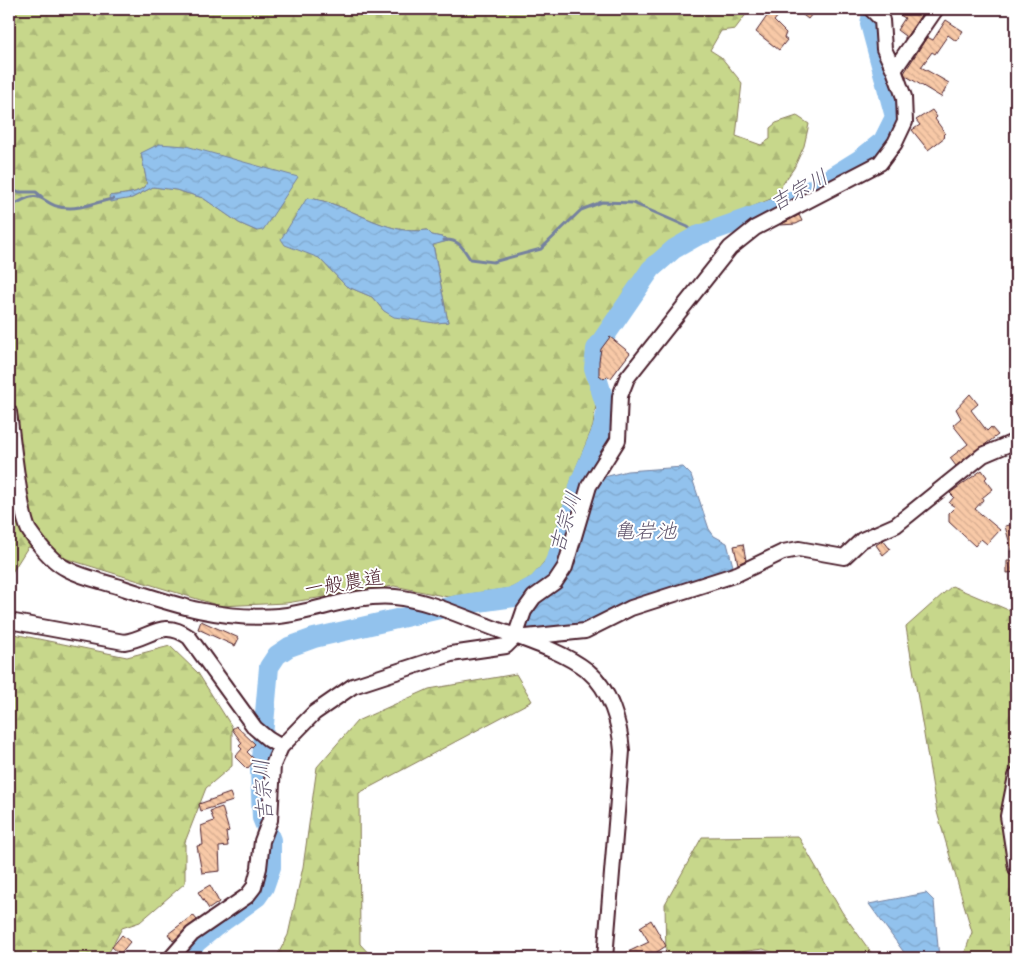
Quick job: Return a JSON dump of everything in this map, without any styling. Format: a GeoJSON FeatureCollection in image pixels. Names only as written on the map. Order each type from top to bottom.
{"type":"FeatureCollection","features":[{"type":"Feature","properties":{"kind":"street"},"geometry":{"type":"LineString","coordinates":[[894,70],[936,9]]}},
{"type":"Feature","properties":{"kind":"street"},"geometry":{"type":"LineString","coordinates":[[170,958],[192,934],[247,896],[254,886],[264,836],[270,820],[273,765],[281,747],[314,713],[353,686],[451,654],[506,646],[515,637],[529,604],[534,597],[555,582],[565,567],[589,486],[618,440],[620,396],[627,378],[730,248],[755,228],[880,163],[895,143],[905,122],[904,97],[884,49],[882,20],[874,12]]}},
{"type":"Feature","properties":{"kind":"street","name":"一般農道"},"geometry":{"type":"LineString","coordinates":[[9,412],[28,530],[44,551],[65,569],[158,600],[223,616],[250,618],[282,616],[365,599],[394,596],[428,604],[555,652],[588,671],[602,687],[620,730],[622,751],[605,958]]}},
{"type":"Feature","properties":{"kind":"street"},"geometry":{"type":"LineString","coordinates":[[515,637],[536,638],[585,631],[631,608],[737,574],[783,552],[800,549],[844,557],[862,540],[896,525],[983,455],[1016,441]]}},
{"type":"Feature","properties":{"kind":"street"},"geometry":{"type":"LineString","coordinates":[[9,621],[124,642],[135,640],[166,627],[179,630],[189,637],[255,728],[281,747]]}},
{"type":"Feature","properties":{"kind":"street"},"geometry":{"type":"LineString","coordinates":[[1016,776],[1008,816],[1016,868]]}},
{"type":"Feature","properties":{"kind":"green space"},"geometry":{"type":"Polygon","coordinates":[[[9,9],[750,9],[735,29],[721,31],[710,50],[721,57],[742,83],[736,136],[761,145],[770,139],[770,128],[776,123],[797,116],[809,124],[804,146],[794,168],[773,198],[684,236],[652,256],[587,350],[586,371],[596,405],[593,426],[572,478],[548,557],[532,577],[511,588],[448,597],[394,586],[286,603],[220,606],[28,547],[9,577],[9,9]],[[141,153],[147,183],[135,192],[109,196],[132,198],[153,187],[176,190],[203,198],[239,223],[257,231],[141,153]],[[307,198],[319,258],[346,286],[372,297],[384,311],[435,323],[448,322],[433,244],[448,241],[446,238],[432,235],[427,230],[411,231],[396,229],[337,206],[307,198]]]}},
{"type":"Feature","properties":{"kind":"green space"},"geometry":{"type":"Polygon","coordinates":[[[952,586],[1006,609],[1016,610],[1016,958],[963,958],[972,932],[937,812],[906,627],[952,586]]]}},
{"type":"Feature","properties":{"kind":"green space"},"geometry":{"type":"Polygon","coordinates":[[[9,633],[127,657],[170,646],[198,673],[232,727],[232,766],[206,788],[185,842],[185,883],[140,922],[122,928],[106,958],[9,958],[9,633]]]}},
{"type":"Feature","properties":{"kind":"green space"},"geometry":{"type":"Polygon","coordinates":[[[516,674],[532,701],[359,793],[360,944],[373,958],[276,958],[288,935],[303,867],[317,767],[357,721],[429,689],[516,674]]]}},
{"type":"Feature","properties":{"kind":"green space"},"geometry":{"type":"Polygon","coordinates":[[[798,836],[842,912],[875,958],[788,958],[763,949],[694,958],[666,958],[665,904],[702,837],[798,836]]]}},
{"type":"Feature","properties":{"kind":"water"},"geometry":{"type":"Polygon","coordinates":[[[159,144],[186,146],[298,177],[263,230],[257,231],[239,223],[203,198],[176,190],[153,187],[132,198],[110,202],[109,196],[136,192],[144,187],[147,183],[141,153],[159,144]]]}},
{"type":"Feature","properties":{"kind":"water"},"geometry":{"type":"Polygon","coordinates":[[[307,198],[337,206],[396,229],[411,231],[427,230],[432,235],[446,238],[448,241],[433,245],[448,322],[435,323],[394,317],[384,311],[372,297],[346,286],[319,258],[285,245],[281,239],[307,198]]]}},
{"type":"Feature","properties":{"kind":"water","name":"亀岩池"},"geometry":{"type":"Polygon","coordinates":[[[683,467],[691,475],[709,529],[714,536],[727,543],[734,570],[582,626],[526,632],[526,625],[532,611],[568,574],[597,479],[627,471],[683,467]]]}},
{"type":"Feature","properties":{"kind":"water"},"geometry":{"type":"Polygon","coordinates":[[[926,893],[934,901],[939,958],[908,958],[869,904],[926,893]]]}},
{"type":"Feature","properties":{"kind":"building"},"geometry":{"type":"Polygon","coordinates":[[[772,9],[784,9],[774,21],[786,33],[784,38],[787,40],[779,50],[756,32],[772,9]]]}},
{"type":"Feature","properties":{"kind":"building"},"geometry":{"type":"Polygon","coordinates":[[[795,9],[816,9],[808,19],[795,9]]]}},
{"type":"Feature","properties":{"kind":"building"},"geometry":{"type":"Polygon","coordinates":[[[890,9],[925,9],[905,39],[905,36],[897,30],[905,18],[890,9]]]}},
{"type":"Feature","properties":{"kind":"building"},"geometry":{"type":"Polygon","coordinates":[[[946,20],[963,31],[956,41],[948,35],[935,54],[932,52],[921,67],[949,83],[941,97],[904,73],[927,37],[933,40],[946,20]]]}},
{"type":"Feature","properties":{"kind":"building"},"geometry":{"type":"Polygon","coordinates":[[[932,110],[937,117],[935,119],[945,133],[943,135],[945,137],[928,150],[912,130],[920,125],[916,120],[932,110]]]}},
{"type":"Feature","properties":{"kind":"building"},"geometry":{"type":"Polygon","coordinates":[[[799,215],[802,221],[796,224],[780,225],[799,215]]]}},
{"type":"Feature","properties":{"kind":"building"},"geometry":{"type":"Polygon","coordinates":[[[610,337],[630,353],[611,378],[607,376],[604,379],[599,375],[599,361],[601,349],[610,337]]]}},
{"type":"Feature","properties":{"kind":"building"},"geometry":{"type":"Polygon","coordinates":[[[970,394],[978,404],[971,410],[987,431],[991,427],[998,435],[956,466],[950,458],[968,444],[953,425],[961,418],[956,409],[970,394]]]}},
{"type":"Feature","properties":{"kind":"building"},"geometry":{"type":"Polygon","coordinates":[[[982,470],[987,477],[985,479],[993,489],[982,498],[983,500],[975,509],[1000,530],[987,544],[981,539],[975,546],[949,522],[949,513],[955,507],[949,503],[954,497],[950,493],[982,470]]]}},
{"type":"Feature","properties":{"kind":"building"},"geometry":{"type":"Polygon","coordinates":[[[1016,524],[1016,552],[1012,552],[1005,526],[1016,524]]]}},
{"type":"Feature","properties":{"kind":"building"},"geometry":{"type":"Polygon","coordinates":[[[883,540],[890,549],[883,555],[876,545],[883,540]]]}},
{"type":"Feature","properties":{"kind":"building"},"geometry":{"type":"Polygon","coordinates":[[[743,544],[746,560],[738,564],[734,546],[743,544]]]}},
{"type":"Feature","properties":{"kind":"building"},"geometry":{"type":"Polygon","coordinates":[[[1007,561],[1016,561],[1016,572],[1007,573],[1007,561]]]}},
{"type":"Feature","properties":{"kind":"building"},"geometry":{"type":"Polygon","coordinates":[[[201,621],[239,638],[235,646],[198,629],[201,621]]]}},
{"type":"Feature","properties":{"kind":"building"},"geometry":{"type":"Polygon","coordinates":[[[236,726],[255,744],[247,752],[255,760],[247,769],[235,757],[242,749],[239,746],[242,743],[232,729],[236,726]]]}},
{"type":"Feature","properties":{"kind":"building"},"geometry":{"type":"Polygon","coordinates":[[[230,793],[233,801],[201,811],[199,804],[230,793]]]}},
{"type":"Feature","properties":{"kind":"building"},"geometry":{"type":"Polygon","coordinates":[[[222,807],[229,831],[226,832],[228,846],[219,847],[220,871],[202,873],[197,846],[203,845],[201,826],[214,821],[210,811],[222,807]]]}},
{"type":"Feature","properties":{"kind":"building"},"geometry":{"type":"Polygon","coordinates":[[[210,885],[219,902],[209,909],[198,892],[210,885]]]}},
{"type":"Feature","properties":{"kind":"building"},"geometry":{"type":"Polygon","coordinates":[[[193,915],[197,920],[173,941],[168,934],[193,915]]]}},
{"type":"Feature","properties":{"kind":"building"},"geometry":{"type":"Polygon","coordinates":[[[651,920],[666,946],[651,956],[652,958],[615,958],[649,942],[640,927],[651,920]]]}},
{"type":"Feature","properties":{"kind":"building"},"geometry":{"type":"Polygon","coordinates":[[[122,935],[130,942],[120,954],[112,947],[122,935]]]}},
{"type":"Feature","properties":{"kind":"waterway","name":"吉宗川"},"geometry":{"type":"LineString","coordinates":[[184,958],[197,942],[257,897],[264,887],[271,867],[271,840],[262,818],[260,770],[269,667],[277,655],[289,647],[314,638],[457,605],[514,597],[538,584],[552,568],[561,548],[581,480],[602,431],[607,410],[594,368],[596,349],[651,269],[674,249],[697,236],[788,204],[859,160],[883,141],[895,117],[870,24],[873,9]]}},
{"type":"Feature","properties":{"kind":"waterway"},"geometry":{"type":"LineString","coordinates":[[9,192],[36,192],[42,197]]}},
{"type":"Feature","properties":{"kind":"waterway"},"geometry":{"type":"LineString","coordinates":[[9,208],[30,197],[42,198],[60,207],[70,208],[113,199]]}},
{"type":"Feature","properties":{"kind":"waterway"},"geometry":{"type":"LineString","coordinates":[[444,240],[457,243],[463,248],[470,259],[493,262],[541,249],[581,210],[602,202],[633,203],[688,227],[697,236]]}}]}
